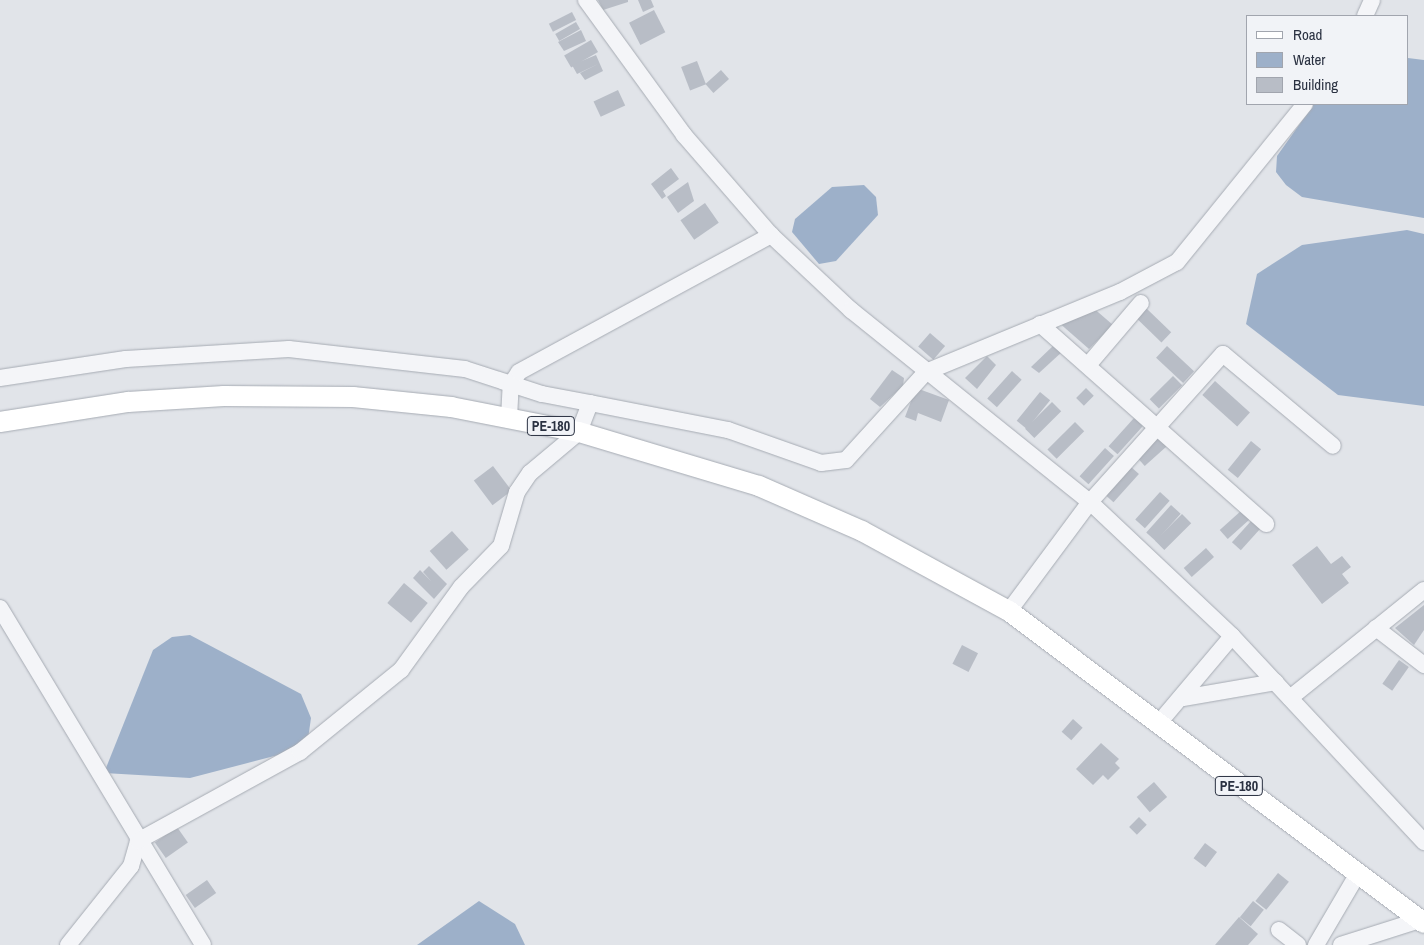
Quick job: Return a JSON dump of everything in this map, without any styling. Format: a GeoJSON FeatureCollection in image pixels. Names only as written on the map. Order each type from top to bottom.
{"type":"FeatureCollection","features":[{"type":"Feature","properties":{"kind":"main road","name":"PE-180"},"geometry":{"type":"LineString","coordinates":[[0,422],[128,402],[270,396],[353,397],[509,418],[579,432],[759,486],[862,531],[1009,611],[1357,876],[1422,921]]}},
{"type":"Feature","properties":{"kind":"street"},"geometry":{"type":"LineString","coordinates":[[586,0],[684,135],[771,235],[926,372],[1090,502],[1232,636],[1424,842]]}},
{"type":"Feature","properties":{"kind":"street"},"geometry":{"type":"LineString","coordinates":[[1366,15],[1372,0]]}},
{"type":"Feature","properties":{"kind":"street"},"geometry":{"type":"LineString","coordinates":[[0,378],[126,359],[289,349],[466,369],[511,384],[590,403],[677,417],[830,464],[846,460],[860,448],[926,372],[1120,292],[1177,262],[1304,105]]}},
{"type":"Feature","properties":{"kind":"street"},"geometry":{"type":"LineString","coordinates":[[509,418],[511,384],[519,372],[771,235]]}},
{"type":"Feature","properties":{"kind":"street"},"geometry":{"type":"LineString","coordinates":[[1089,364],[1141,303]]}},
{"type":"Feature","properties":{"kind":"street"},"geometry":{"type":"LineString","coordinates":[[1040,324],[1089,364],[1266,524]]}},
{"type":"Feature","properties":{"kind":"street"},"geometry":{"type":"LineString","coordinates":[[1009,611],[1090,502],[1223,354],[1333,446]]}},
{"type":"Feature","properties":{"kind":"street"},"geometry":{"type":"LineString","coordinates":[[68,945],[131,866],[138,842],[300,752],[376,695],[422,646],[461,587],[501,546],[512,503],[530,473],[579,432],[590,403]]}},
{"type":"Feature","properties":{"kind":"street"},"geometry":{"type":"LineString","coordinates":[[1290,698],[1424,590]]}},
{"type":"Feature","properties":{"kind":"street"},"geometry":{"type":"LineString","coordinates":[[0,608],[138,842],[203,945]]}},
{"type":"Feature","properties":{"kind":"street"},"geometry":{"type":"LineString","coordinates":[[1376,628],[1424,665]]}},
{"type":"Feature","properties":{"kind":"street"},"geometry":{"type":"LineString","coordinates":[[1158,724],[1183,698],[1232,636]]}},
{"type":"Feature","properties":{"kind":"street"},"geometry":{"type":"LineString","coordinates":[[1183,698],[1276,682]]}},
{"type":"Feature","properties":{"kind":"street"},"geometry":{"type":"LineString","coordinates":[[1316,945],[1357,876]]}},
{"type":"Feature","properties":{"kind":"street"},"geometry":{"type":"LineString","coordinates":[[1342,945],[1422,921]]}},
{"type":"Feature","properties":{"kind":"street"},"geometry":{"type":"LineString","coordinates":[[1279,930],[1298,945]]}},
{"type":"Feature","properties":{"kind":"water"},"geometry":{"type":"Polygon","coordinates":[[[1409,58],[1424,60],[1424,218],[1302,197],[1286,185],[1276,172],[1277,156],[1313,105],[1409,105],[1409,58]]]}},
{"type":"Feature","properties":{"kind":"water"},"geometry":{"type":"Polygon","coordinates":[[[864,185],[876,197],[878,215],[836,261],[819,264],[792,232],[795,219],[832,187],[864,185]]]}},
{"type":"Feature","properties":{"kind":"water"},"geometry":{"type":"Polygon","coordinates":[[[1407,230],[1424,234],[1424,406],[1338,395],[1246,324],[1257,274],[1302,245],[1407,230]]]}},
{"type":"Feature","properties":{"kind":"water"},"geometry":{"type":"Polygon","coordinates":[[[190,635],[301,694],[311,718],[308,739],[286,753],[190,778],[104,773],[153,650],[172,637],[190,635]]]}},
{"type":"Feature","properties":{"kind":"water"},"geometry":{"type":"Polygon","coordinates":[[[479,901],[515,924],[525,945],[417,945],[479,901]]]}},
{"type":"Feature","properties":{"kind":"building"},"geometry":{"type":"Polygon","coordinates":[[[598,0],[628,0],[628,2],[603,10],[598,0]]]}},
{"type":"Feature","properties":{"kind":"building"},"geometry":{"type":"Polygon","coordinates":[[[638,0],[651,0],[654,7],[643,12],[638,0]]]}},
{"type":"Feature","properties":{"kind":"building"},"geometry":{"type":"Polygon","coordinates":[[[654,10],[665,32],[640,45],[629,23],[654,10]]]}},
{"type":"Feature","properties":{"kind":"building"},"geometry":{"type":"Polygon","coordinates":[[[572,12],[576,20],[553,32],[549,24],[572,12]]]}},
{"type":"Feature","properties":{"kind":"building"},"geometry":{"type":"Polygon","coordinates":[[[576,22],[580,29],[559,41],[555,34],[576,22]]]}},
{"type":"Feature","properties":{"kind":"building"},"geometry":{"type":"Polygon","coordinates":[[[581,30],[586,41],[564,51],[558,42],[581,30]]]}},
{"type":"Feature","properties":{"kind":"building"},"geometry":{"type":"Polygon","coordinates":[[[591,40],[598,52],[571,68],[564,56],[591,40]]]}},
{"type":"Feature","properties":{"kind":"building"},"geometry":{"type":"Polygon","coordinates":[[[596,55],[603,71],[585,80],[580,73],[598,64],[577,74],[572,65],[596,55]]]}},
{"type":"Feature","properties":{"kind":"building"},"geometry":{"type":"Polygon","coordinates":[[[697,61],[706,84],[690,90],[681,67],[697,61]]]}},
{"type":"Feature","properties":{"kind":"building"},"geometry":{"type":"Polygon","coordinates":[[[721,70],[729,79],[713,93],[705,84],[721,70]]]}},
{"type":"Feature","properties":{"kind":"building"},"geometry":{"type":"Polygon","coordinates":[[[618,90],[625,105],[601,117],[594,101],[618,90]]]}},
{"type":"Feature","properties":{"kind":"building"},"geometry":{"type":"Polygon","coordinates":[[[671,168],[679,179],[663,191],[666,196],[662,199],[651,184],[671,168]]]}},
{"type":"Feature","properties":{"kind":"building"},"geometry":{"type":"Polygon","coordinates":[[[688,182],[694,201],[678,213],[667,197],[688,182]]]}},
{"type":"Feature","properties":{"kind":"building"},"geometry":{"type":"Polygon","coordinates":[[[705,203],[719,223],[694,240],[680,220],[705,203]]]}},
{"type":"Feature","properties":{"kind":"building"},"geometry":{"type":"Polygon","coordinates":[[[1091,306],[1113,325],[1089,349],[1057,321],[1091,306]]]}},
{"type":"Feature","properties":{"kind":"building"},"geometry":{"type":"Polygon","coordinates":[[[1146,308],[1171,332],[1161,342],[1136,318],[1146,308]]]}},
{"type":"Feature","properties":{"kind":"building"},"geometry":{"type":"Polygon","coordinates":[[[930,333],[945,346],[933,360],[918,347],[930,333]]]}},
{"type":"Feature","properties":{"kind":"building"},"geometry":{"type":"Polygon","coordinates":[[[1054,345],[1063,351],[1039,373],[1031,367],[1054,345]]]}},
{"type":"Feature","properties":{"kind":"building"},"geometry":{"type":"Polygon","coordinates":[[[1167,346],[1194,371],[1183,383],[1156,358],[1167,346]]]}},
{"type":"Feature","properties":{"kind":"building"},"geometry":{"type":"Polygon","coordinates":[[[987,356],[996,365],[977,389],[965,378],[987,356]]]}},
{"type":"Feature","properties":{"kind":"building"},"geometry":{"type":"Polygon","coordinates":[[[892,370],[904,378],[903,386],[880,407],[870,399],[892,370]]]}},
{"type":"Feature","properties":{"kind":"building"},"geometry":{"type":"Polygon","coordinates":[[[1012,371],[1022,380],[997,407],[987,398],[1012,371]]]}},
{"type":"Feature","properties":{"kind":"building"},"geometry":{"type":"Polygon","coordinates":[[[1173,376],[1182,385],[1159,409],[1150,399],[1173,376]]]}},
{"type":"Feature","properties":{"kind":"building"},"geometry":{"type":"Polygon","coordinates":[[[1215,381],[1250,412],[1237,427],[1202,395],[1215,381]]]}},
{"type":"Feature","properties":{"kind":"building"},"geometry":{"type":"Polygon","coordinates":[[[916,388],[949,400],[941,422],[918,413],[916,421],[905,417],[916,388]]]}},
{"type":"Feature","properties":{"kind":"building"},"geometry":{"type":"Polygon","coordinates":[[[1086,388],[1094,396],[1084,406],[1076,398],[1086,388]]]}},
{"type":"Feature","properties":{"kind":"building"},"geometry":{"type":"Polygon","coordinates":[[[1040,392],[1050,400],[1027,429],[1017,421],[1040,392]]]}},
{"type":"Feature","properties":{"kind":"building"},"geometry":{"type":"Polygon","coordinates":[[[1052,402],[1061,411],[1034,438],[1025,429],[1052,402]]]}},
{"type":"Feature","properties":{"kind":"building"},"geometry":{"type":"Polygon","coordinates":[[[1134,418],[1143,426],[1117,454],[1109,446],[1134,418]]]}},
{"type":"Feature","properties":{"kind":"building"},"geometry":{"type":"Polygon","coordinates":[[[1075,422],[1084,431],[1057,459],[1047,450],[1075,422]]]}},
{"type":"Feature","properties":{"kind":"building"},"geometry":{"type":"Polygon","coordinates":[[[1159,437],[1167,446],[1145,466],[1137,457],[1159,437]]]}},
{"type":"Feature","properties":{"kind":"building"},"geometry":{"type":"Polygon","coordinates":[[[1251,441],[1261,449],[1238,478],[1228,470],[1251,441]]]}},
{"type":"Feature","properties":{"kind":"building"},"geometry":{"type":"Polygon","coordinates":[[[1105,448],[1114,456],[1088,484],[1080,476],[1105,448]]]}},
{"type":"Feature","properties":{"kind":"building"},"geometry":{"type":"Polygon","coordinates":[[[493,466],[512,491],[492,505],[474,480],[493,466]]]}},
{"type":"Feature","properties":{"kind":"building"},"geometry":{"type":"Polygon","coordinates":[[[1130,466],[1139,474],[1113,502],[1105,494],[1130,466]]]}},
{"type":"Feature","properties":{"kind":"building"},"geometry":{"type":"Polygon","coordinates":[[[1160,492],[1170,501],[1145,528],[1135,519],[1160,492]]]}},
{"type":"Feature","properties":{"kind":"building"},"geometry":{"type":"Polygon","coordinates":[[[1171,505],[1181,514],[1156,541],[1146,532],[1171,505]]]}},
{"type":"Feature","properties":{"kind":"building"},"geometry":{"type":"Polygon","coordinates":[[[1242,510],[1250,519],[1228,539],[1220,530],[1242,510]]]}},
{"type":"Feature","properties":{"kind":"building"},"geometry":{"type":"Polygon","coordinates":[[[1182,514],[1191,523],[1164,550],[1155,541],[1182,514]]]}},
{"type":"Feature","properties":{"kind":"building"},"geometry":{"type":"Polygon","coordinates":[[[1252,520],[1261,528],[1241,550],[1232,542],[1252,520]]]}},
{"type":"Feature","properties":{"kind":"building"},"geometry":{"type":"Polygon","coordinates":[[[452,531],[469,550],[446,570],[430,551],[452,531]]]}},
{"type":"Feature","properties":{"kind":"building"},"geometry":{"type":"Polygon","coordinates":[[[1317,546],[1331,564],[1342,556],[1351,567],[1342,574],[1349,583],[1322,604],[1292,565],[1317,546]]]}},
{"type":"Feature","properties":{"kind":"building"},"geometry":{"type":"Polygon","coordinates":[[[1206,548],[1214,557],[1192,577],[1184,568],[1206,548]]]}},
{"type":"Feature","properties":{"kind":"building"},"geometry":{"type":"Polygon","coordinates":[[[429,566],[447,584],[434,599],[413,578],[420,570],[431,581],[423,572],[429,566]]]}},
{"type":"Feature","properties":{"kind":"building"},"geometry":{"type":"Polygon","coordinates":[[[404,583],[428,603],[411,623],[387,603],[404,583]]]}},
{"type":"Feature","properties":{"kind":"building"},"geometry":{"type":"Polygon","coordinates":[[[1424,605],[1424,630],[1414,645],[1395,628],[1424,605]]]}},
{"type":"Feature","properties":{"kind":"building"},"geometry":{"type":"Polygon","coordinates":[[[962,645],[978,653],[969,672],[952,664],[962,645]]]}},
{"type":"Feature","properties":{"kind":"building"},"geometry":{"type":"Polygon","coordinates":[[[1399,660],[1409,667],[1392,691],[1382,684],[1399,660]]]}},
{"type":"Feature","properties":{"kind":"building"},"geometry":{"type":"Polygon","coordinates":[[[1073,719],[1083,728],[1071,740],[1062,732],[1073,719]]]}},
{"type":"Feature","properties":{"kind":"building"},"geometry":{"type":"Polygon","coordinates":[[[1101,743],[1119,759],[1115,763],[1120,768],[1108,780],[1103,775],[1093,785],[1076,769],[1101,743]]]}},
{"type":"Feature","properties":{"kind":"building"},"geometry":{"type":"Polygon","coordinates":[[[1154,782],[1167,797],[1150,812],[1137,797],[1154,782]]]}},
{"type":"Feature","properties":{"kind":"building"},"geometry":{"type":"Polygon","coordinates":[[[1139,817],[1147,825],[1137,835],[1129,827],[1139,817]]]}},
{"type":"Feature","properties":{"kind":"building"},"geometry":{"type":"Polygon","coordinates":[[[177,827],[188,843],[166,858],[155,842],[177,827]]]}},
{"type":"Feature","properties":{"kind":"building"},"geometry":{"type":"Polygon","coordinates":[[[1205,843],[1217,852],[1206,867],[1194,858],[1205,843]]]}},
{"type":"Feature","properties":{"kind":"building"},"geometry":{"type":"Polygon","coordinates":[[[1278,873],[1289,882],[1266,910],[1255,901],[1278,873]]]}},
{"type":"Feature","properties":{"kind":"building"},"geometry":{"type":"Polygon","coordinates":[[[207,880],[216,893],[195,908],[186,895],[207,880]]]}},
{"type":"Feature","properties":{"kind":"building"},"geometry":{"type":"Polygon","coordinates":[[[1253,901],[1264,910],[1251,926],[1240,917],[1253,901]]]}},
{"type":"Feature","properties":{"kind":"building"},"geometry":{"type":"Polygon","coordinates":[[[1239,917],[1258,934],[1248,945],[1215,945],[1239,917]]]}}]}
